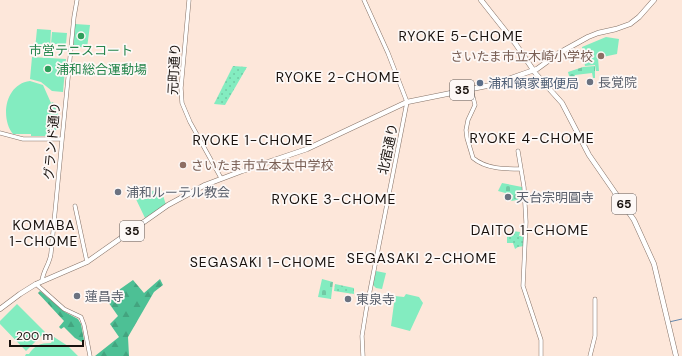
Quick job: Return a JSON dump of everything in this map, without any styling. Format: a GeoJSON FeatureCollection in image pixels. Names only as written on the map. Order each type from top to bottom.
{"type":"FeatureCollection","features":[{"type":"Feature","properties":{"kind":"main road","name":"65"},"geometry":{"type":"LineString","coordinates":[[481,0],[515,43],[534,71],[562,103],[589,154],[630,212],[654,264],[676,356]]}},
{"type":"Feature","properties":{"kind":"main road","name":"35"},"geometry":{"type":"LineString","coordinates":[[0,309],[36,284],[87,262],[168,206],[194,190],[221,178],[307,149],[407,102],[498,83],[534,71],[588,37],[630,24],[654,0]]}},
{"type":"Feature","properties":{"kind":"street","name":"グランド通り"},"geometry":{"type":"LineString","coordinates":[[42,281],[44,269],[50,258],[74,17],[77,0]]}},
{"type":"Feature","properties":{"kind":"street","name":"元町通り"},"geometry":{"type":"LineString","coordinates":[[189,0],[181,88],[182,104],[190,122],[221,178]]}},
{"type":"Feature","properties":{"kind":"street"},"geometry":{"type":"LineString","coordinates":[[364,0],[388,53],[407,102]]}},
{"type":"Feature","properties":{"kind":"street"},"geometry":{"type":"LineString","coordinates":[[472,89],[475,105],[468,120],[466,138],[473,158],[489,166],[503,169],[521,169]]}},
{"type":"Feature","properties":{"kind":"street","name":"北宿通り"},"geometry":{"type":"LineString","coordinates":[[363,356],[362,336],[365,317],[407,102]]}},
{"type":"Feature","properties":{"kind":"street"},"geometry":{"type":"LineString","coordinates":[[0,133],[23,139],[62,139]]}},
{"type":"Feature","properties":{"kind":"street"},"geometry":{"type":"LineString","coordinates":[[518,151],[524,193],[526,231],[523,286],[541,340],[541,356]]}},
{"type":"Feature","properties":{"kind":"street"},"geometry":{"type":"LineString","coordinates":[[75,206],[87,262]]}},
{"type":"Feature","properties":{"kind":"street"},"geometry":{"type":"LineString","coordinates":[[36,284],[64,309],[81,317],[90,356]]}},
{"type":"Feature","properties":{"kind":"street"},"geometry":{"type":"LineString","coordinates":[[590,356],[595,336],[595,299]]}},
{"type":"Feature","properties":{"kind":"green space","name":"市営テニスコート"},"geometry":{"type":"Polygon","coordinates":[[[75,24],[90,25],[87,48],[73,46],[75,24]]]}},
{"type":"Feature","properties":{"kind":"green space","name":"市営テニスコート"},"geometry":{"type":"Polygon","coordinates":[[[37,29],[51,30],[50,50],[35,49],[37,29]]]}},
{"type":"Feature","properties":{"kind":"green space","name":"市営テニスコート"},"geometry":{"type":"Polygon","coordinates":[[[52,32],[67,33],[66,44],[51,44],[52,32]]]}},
{"type":"Feature","properties":{"kind":"green space"},"geometry":{"type":"Polygon","coordinates":[[[606,37],[619,39],[617,54],[598,58],[599,71],[596,71],[595,65],[585,66],[582,47],[606,37]]]}},
{"type":"Feature","properties":{"kind":"green space","name":"浦和総合運動場"},"geometry":{"type":"Polygon","coordinates":[[[32,57],[66,59],[63,92],[52,91],[41,82],[30,79],[32,57]]]}},
{"type":"Feature","properties":{"kind":"green space"},"geometry":{"type":"Polygon","coordinates":[[[233,66],[247,67],[225,105],[214,104],[233,66]]]}},
{"type":"Feature","properties":{"kind":"green space"},"geometry":{"type":"Polygon","coordinates":[[[595,66],[595,78],[593,78],[592,73],[575,75],[575,79],[570,80],[568,72],[583,67],[595,66]]]}},
{"type":"Feature","properties":{"kind":"green space"},"geometry":{"type":"Polygon","coordinates":[[[30,81],[43,85],[60,118],[60,125],[50,136],[13,134],[9,127],[6,111],[10,95],[15,88],[22,83],[30,81]]]}},
{"type":"Feature","properties":{"kind":"green space"},"geometry":{"type":"Polygon","coordinates":[[[502,183],[522,187],[523,199],[511,201],[513,195],[498,191],[502,183]]]}},
{"type":"Feature","properties":{"kind":"green space"},"geometry":{"type":"Polygon","coordinates":[[[161,189],[166,205],[145,218],[134,195],[161,189]]]}},
{"type":"Feature","properties":{"kind":"green space"},"geometry":{"type":"Polygon","coordinates":[[[513,231],[520,232],[519,236],[525,236],[524,246],[515,249],[513,243],[507,243],[507,234],[513,234],[513,231]]]}},
{"type":"Feature","properties":{"kind":"green space"},"geometry":{"type":"Polygon","coordinates":[[[376,271],[386,273],[382,289],[376,288],[373,285],[376,271]]]}},
{"type":"Feature","properties":{"kind":"green space"},"geometry":{"type":"Polygon","coordinates":[[[160,279],[163,285],[154,292],[128,337],[129,356],[95,356],[119,337],[110,324],[118,316],[106,299],[133,280],[144,293],[160,279]]]}},
{"type":"Feature","properties":{"kind":"green space"},"geometry":{"type":"Polygon","coordinates":[[[322,279],[333,282],[331,299],[318,297],[322,279]]]}},
{"type":"Feature","properties":{"kind":"green space"},"geometry":{"type":"Polygon","coordinates":[[[335,284],[354,288],[354,294],[334,291],[335,284]]]}},
{"type":"Feature","properties":{"kind":"green space"},"geometry":{"type":"Polygon","coordinates":[[[40,291],[65,312],[78,319],[81,324],[84,340],[82,342],[75,338],[64,327],[61,329],[59,327],[64,321],[38,293],[40,291]]]}},
{"type":"Feature","properties":{"kind":"green space"},"geometry":{"type":"Polygon","coordinates":[[[406,294],[419,297],[423,303],[410,331],[391,326],[395,296],[404,297],[406,294]]]}},
{"type":"Feature","properties":{"kind":"green space"},"geometry":{"type":"Polygon","coordinates":[[[17,304],[45,332],[26,351],[0,324],[0,321],[17,304]]]}},
{"type":"Feature","properties":{"kind":"green space"},"geometry":{"type":"Polygon","coordinates":[[[54,337],[68,346],[78,356],[25,356],[38,346],[51,343],[54,337]]]}},
{"type":"Feature","properties":{"kind":"waterway"},"geometry":{"type":"LineString","coordinates":[[669,322],[682,319]]}},
{"type":"Feature","properties":{"kind":"place","name":"市営テニスコート"},"geometry":{"type":"Point","coordinates":[81,36]}},
{"type":"Feature","properties":{"kind":"place","name":"さいたま市立木崎小学校"},"geometry":{"type":"Point","coordinates":[601,56]}},
{"type":"Feature","properties":{"kind":"place","name":"浦和総合運動場"},"geometry":{"type":"Point","coordinates":[48,69]}},
{"type":"Feature","properties":{"kind":"place","name":"長覚院"},"geometry":{"type":"Point","coordinates":[590,82]}},
{"type":"Feature","properties":{"kind":"place","name":"浦和領家郵便局"},"geometry":{"type":"Point","coordinates":[480,83]}},
{"type":"Feature","properties":{"kind":"place","name":"さいたま市立本太中学校"},"geometry":{"type":"Point","coordinates":[183,165]}},
{"type":"Feature","properties":{"kind":"place","name":"浦和ルーテル教会"},"geometry":{"type":"Point","coordinates":[118,192]}},
{"type":"Feature","properties":{"kind":"place","name":"天台宗明圓寺"},"geometry":{"type":"Point","coordinates":[508,197]}},
{"type":"Feature","properties":{"kind":"place","name":"蓮昌寺"},"geometry":{"type":"Point","coordinates":[77,296]}},
{"type":"Feature","properties":{"kind":"place","name":"東泉寺"},"geometry":{"type":"Point","coordinates":[348,299]}},
{"type":"Feature","properties":{"kind":"district","name":"RYOKE 5-CHOME"},"geometry":{"type":"Point","coordinates":[461,36]}},
{"type":"Feature","properties":{"kind":"district","name":"RYOKE 2-CHOME"},"geometry":{"type":"Point","coordinates":[338,77]}},
{"type":"Feature","properties":{"kind":"district","name":"RYOKE 4-CHOME"},"geometry":{"type":"Point","coordinates":[532,138]}},
{"type":"Feature","properties":{"kind":"district","name":"RYOKE 1-CHOME"},"geometry":{"type":"Point","coordinates":[253,140]}},
{"type":"Feature","properties":{"kind":"district","name":"RYOKE 3-CHOME"},"geometry":{"type":"Point","coordinates":[334,199]}},
{"type":"Feature","properties":{"kind":"district","name":"DAITO 1-CHOME"},"geometry":{"type":"Point","coordinates":[530,230]}},
{"type":"Feature","properties":{"kind":"district","name":"KOMABA 1-CHOME"},"geometry":{"type":"Point","coordinates":[44,234]}},
{"type":"Feature","properties":{"kind":"district","name":"SEGASAKI 2-CHOME"},"geometry":{"type":"Point","coordinates":[422,258]}},
{"type":"Feature","properties":{"kind":"district","name":"SEGASAKI 1-CHOME"},"geometry":{"type":"Point","coordinates":[263,262]}}]}
